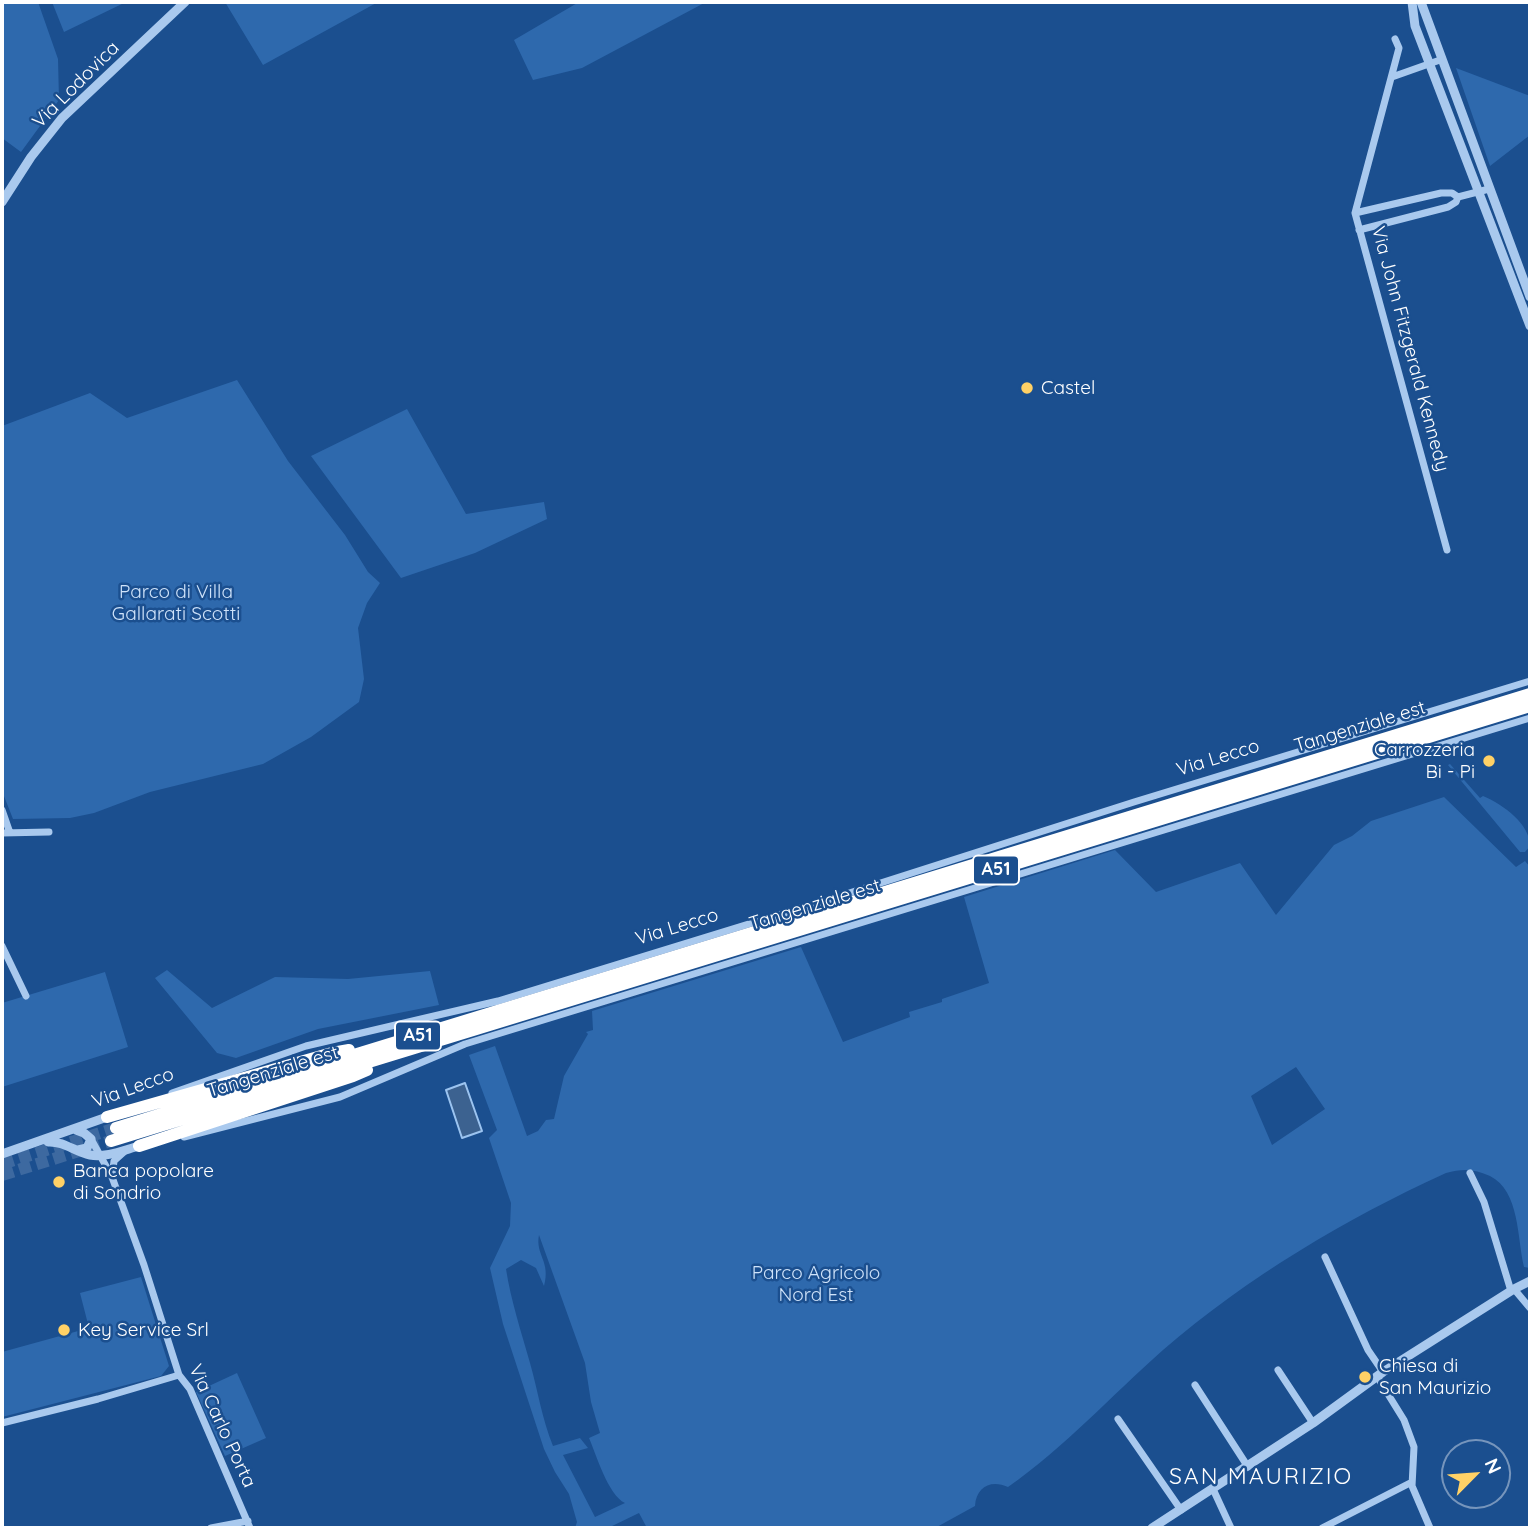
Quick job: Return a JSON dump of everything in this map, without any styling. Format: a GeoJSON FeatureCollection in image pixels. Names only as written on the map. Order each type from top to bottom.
{"type":"FeatureCollection","features":[{"type":"Feature","properties":{"kind":"highway","name":"Tangenziale est"},"geometry":{"type":"LineString","coordinates":[[111,1141],[405,1045],[1530,694]]}},
{"type":"Feature","properties":{"kind":"highway","name":"Tangenziale est"},"geometry":{"type":"LineString","coordinates":[[116,1128],[405,1045],[1530,706]]}},
{"type":"Feature","properties":{"kind":"highway"},"geometry":{"type":"LineString","coordinates":[[107,1117],[332,1053],[405,1045]]}},
{"type":"Feature","properties":{"kind":"highway"},"geometry":{"type":"LineString","coordinates":[[134,1147],[352,1076],[405,1045]]}},
{"type":"Feature","properties":{"kind":"street","name":"Via Lodovica"},"geometry":{"type":"LineString","coordinates":[[2,202],[31,157],[62,118],[185,2]]}},
{"type":"Feature","properties":{"kind":"street"},"geometry":{"type":"LineString","coordinates":[[1412,2],[1415,26],[1435,61],[1489,189],[1530,298]]}},
{"type":"Feature","properties":{"kind":"street"},"geometry":{"type":"LineString","coordinates":[[1421,2],[1435,61],[1478,193],[1530,326]]}},
{"type":"Feature","properties":{"kind":"street","name":"Via John Fitzgerald Kennedy"},"geometry":{"type":"LineString","coordinates":[[1395,39],[1399,48],[1354,213],[1447,550]]}},
{"type":"Feature","properties":{"kind":"street"},"geometry":{"type":"LineString","coordinates":[[1392,77],[1435,61]]}},
{"type":"Feature","properties":{"kind":"street"},"geometry":{"type":"LineString","coordinates":[[1354,213],[1441,194],[1452,193],[1458,197],[1489,189]]}},
{"type":"Feature","properties":{"kind":"street"},"geometry":{"type":"LineString","coordinates":[[1359,230],[1448,207],[1456,202],[1458,197]]}},
{"type":"Feature","properties":{"kind":"street","name":"Via Lecco"},"geometry":{"type":"LineString","coordinates":[[2,1154],[76,1130],[306,1045],[498,1001],[843,895],[1147,797],[1530,681]]}},
{"type":"Feature","properties":{"kind":"street","name":"Via Lecco"},"geometry":{"type":"LineString","coordinates":[[35,1143],[55,1142],[88,1155],[102,1156],[340,1097],[465,1044],[1530,718]]}},
{"type":"Feature","properties":{"kind":"street"},"geometry":{"type":"LineString","coordinates":[[2,810],[6,833],[49,832]]}},
{"type":"Feature","properties":{"kind":"street"},"geometry":{"type":"LineString","coordinates":[[2,946],[26,996]]}},
{"type":"Feature","properties":{"kind":"street","name":"Via Lecco"},"geometry":{"type":"LineString","coordinates":[[75,1149],[87,1148],[91,1139],[76,1130]]}},
{"type":"Feature","properties":{"kind":"street","name":"Via Lecco"},"geometry":{"type":"LineString","coordinates":[[75,1149],[71,1142],[76,1130]]}},
{"type":"Feature","properties":{"kind":"street","name":"Via Carlo Porta"},"geometry":{"type":"LineString","coordinates":[[91,1139],[112,1177],[140,1253],[179,1375],[190,1389],[249,1525]]}},
{"type":"Feature","properties":{"kind":"street"},"geometry":{"type":"LineString","coordinates":[[112,1177],[114,1161],[134,1147]]}},
{"type":"Feature","properties":{"kind":"street","name":"Via Carlo Porta"},"geometry":{"type":"LineString","coordinates":[[88,1155],[102,1164],[112,1177]]}},
{"type":"Feature","properties":{"kind":"street"},"geometry":{"type":"LineString","coordinates":[[1470,1173],[1484,1202],[1513,1290],[1530,1308]]}},
{"type":"Feature","properties":{"kind":"street"},"geometry":{"type":"LineString","coordinates":[[1325,1257],[1404,1420],[1414,1447],[1412,1478],[1430,1528]]}},
{"type":"Feature","properties":{"kind":"street"},"geometry":{"type":"LineString","coordinates":[[1152,1528],[1166,1525],[1181,1510],[1313,1423],[1380,1375],[1530,1281]]}},
{"type":"Feature","properties":{"kind":"street"},"geometry":{"type":"LineString","coordinates":[[1278,1370],[1313,1423]]}},
{"type":"Feature","properties":{"kind":"street"},"geometry":{"type":"LineString","coordinates":[[2,1423],[179,1375]]}},
{"type":"Feature","properties":{"kind":"street"},"geometry":{"type":"LineString","coordinates":[[1195,1385],[1248,1466]]}},
{"type":"Feature","properties":{"kind":"street"},"geometry":{"type":"LineString","coordinates":[[1118,1419],[1181,1510]]}},
{"type":"Feature","properties":{"kind":"street"},"geometry":{"type":"LineString","coordinates":[[1322,1528],[1412,1478]]}},
{"type":"Feature","properties":{"kind":"street"},"geometry":{"type":"LineString","coordinates":[[1213,1489],[1231,1528]]}},
{"type":"Feature","properties":{"kind":"street"},"geometry":{"type":"LineString","coordinates":[[211,1528],[249,1525]]}},
{"type":"Feature","properties":{"kind":"green space"},"geometry":{"type":"Polygon","coordinates":[[[2,2],[38,2],[58,59],[59,100],[21,152],[2,138],[2,2]]]}},
{"type":"Feature","properties":{"kind":"green space"},"geometry":{"type":"Polygon","coordinates":[[[52,2],[126,2],[64,32],[52,2]]]}},
{"type":"Feature","properties":{"kind":"green space"},"geometry":{"type":"Polygon","coordinates":[[[225,2],[378,2],[263,65],[225,2]]]}},
{"type":"Feature","properties":{"kind":"green space"},"geometry":{"type":"Polygon","coordinates":[[[579,2],[706,2],[582,68],[533,80],[514,40],[579,2]]]}},
{"type":"Feature","properties":{"kind":"green space"},"geometry":{"type":"Polygon","coordinates":[[[1456,68],[1530,96],[1530,135],[1490,166],[1456,68]]]}},
{"type":"Feature","properties":{"kind":"green space","name":"Parco di Villa Gallarati Scotti"},"geometry":{"type":"Polygon","coordinates":[[[237,380],[288,461],[345,535],[368,572],[380,583],[367,603],[358,628],[364,679],[359,702],[311,737],[263,764],[150,792],[94,813],[70,818],[13,819],[2,791],[2,426],[90,393],[127,418],[237,380]]]}},
{"type":"Feature","properties":{"kind":"green space"},"geometry":{"type":"Polygon","coordinates":[[[407,409],[466,514],[544,502],[547,519],[475,553],[401,578],[311,456],[407,409]]]}},
{"type":"Feature","properties":{"kind":"green space"},"geometry":{"type":"Polygon","coordinates":[[[1450,764],[1480,798],[1483,796],[1499,805],[1521,823],[1529,838],[1530,846],[1525,852],[1520,852],[1448,765],[1450,764]]]}},
{"type":"Feature","properties":{"kind":"green space","name":"Parco Agricolo Nord Est"},"geometry":{"type":"Polygon","coordinates":[[[1444,797],[1516,867],[1525,861],[1530,867],[1530,1268],[1524,1267],[1516,1216],[1507,1192],[1500,1183],[1490,1176],[1474,1171],[1446,1173],[1334,1230],[1263,1274],[1195,1323],[1163,1350],[1029,1472],[1008,1487],[996,1484],[986,1486],[978,1494],[975,1506],[935,1528],[647,1528],[639,1513],[608,1528],[575,1528],[577,1522],[569,1494],[544,1449],[503,1324],[490,1268],[510,1226],[511,1203],[489,1138],[497,1130],[469,1055],[495,1046],[527,1136],[538,1131],[546,1120],[554,1119],[564,1076],[588,1034],[586,1032],[593,1030],[592,1011],[801,947],[843,1042],[910,1017],[909,1012],[989,983],[964,897],[1115,850],[1156,892],[1240,863],[1276,915],[1334,845],[1352,836],[1371,821],[1444,797]],[[1296,1067],[1251,1096],[1272,1145],[1325,1109],[1296,1067]],[[539,1235],[539,1248],[546,1270],[544,1286],[536,1268],[521,1260],[506,1269],[508,1281],[553,1446],[580,1438],[588,1448],[563,1455],[595,1517],[625,1503],[608,1483],[589,1438],[600,1433],[591,1402],[585,1363],[539,1235]]]}},
{"type":"Feature","properties":{"kind":"green space"},"geometry":{"type":"Polygon","coordinates":[[[167,970],[212,1008],[275,977],[348,979],[430,971],[439,1005],[318,1029],[236,1058],[217,1053],[155,978],[167,970]]]}},
{"type":"Feature","properties":{"kind":"green space"},"geometry":{"type":"Polygon","coordinates":[[[105,972],[128,1047],[2,1087],[2,1003],[105,972]]]}},
{"type":"Feature","properties":{"kind":"green space"},"geometry":{"type":"Polygon","coordinates":[[[141,1277],[169,1366],[161,1376],[2,1417],[2,1352],[89,1328],[80,1293],[141,1277]]]}},
{"type":"Feature","properties":{"kind":"green space"},"geometry":{"type":"Polygon","coordinates":[[[237,1373],[266,1438],[225,1456],[196,1392],[237,1373]]]}},
{"type":"Feature","properties":{"kind":"shaded area"},"geometry":{"type":"Polygon","coordinates":[[[465,1083],[482,1131],[462,1138],[446,1090],[465,1083]]]}},
{"type":"Feature","properties":{"kind":"tunnel"},"geometry":{"type":"LineString","coordinates":[[2,1164],[116,1128]]}},
{"type":"Feature","properties":{"kind":"tunnel"},"geometry":{"type":"LineString","coordinates":[[2,1175],[111,1141]]}},
{"type":"Feature","properties":{"kind":"place","name":"Castel"},"geometry":{"type":"Point","coordinates":[1027,388]}},
{"type":"Feature","properties":{"kind":"place","name":"Carrozzeria Bi - Pi"},"geometry":{"type":"Point","coordinates":[1489,761]}},
{"type":"Feature","properties":{"kind":"place","name":"Banca popolare di Sondrio"},"geometry":{"type":"Point","coordinates":[59,1182]}},
{"type":"Feature","properties":{"kind":"place","name":"Key Service Srl"},"geometry":{"type":"Point","coordinates":[64,1330]}},
{"type":"Feature","properties":{"kind":"place","name":"Chiesa di San Maurizio"},"geometry":{"type":"Point","coordinates":[1365,1377]}},
{"type":"Feature","properties":{"kind":"district","name":"SAN MAURIZIO"},"geometry":{"type":"Point","coordinates":[1261,1477]}}]}
